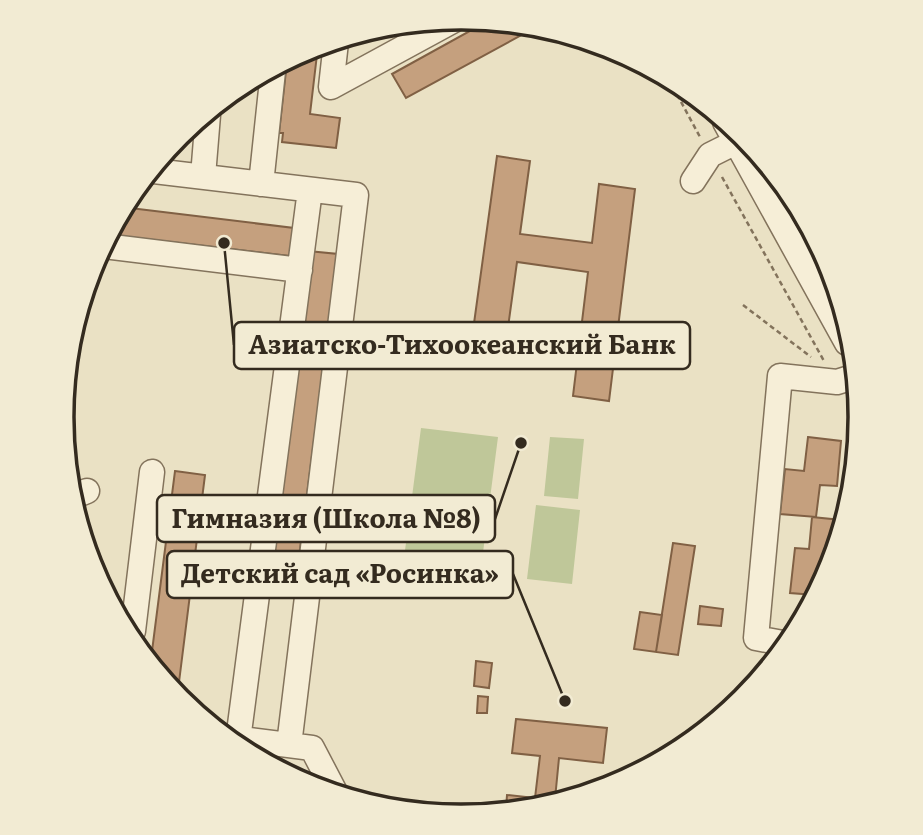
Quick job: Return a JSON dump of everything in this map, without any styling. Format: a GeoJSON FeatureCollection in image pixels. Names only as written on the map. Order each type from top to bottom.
{"type":"FeatureCollection","features":[{"type":"Feature","properties":{"kind":"street"},"geometry":{"type":"LineString","coordinates":[[335,51],[331,87],[434,31]]}},
{"type":"Feature","properties":{"kind":"street"},"geometry":{"type":"LineString","coordinates":[[261,184],[272,80]]}},
{"type":"Feature","properties":{"kind":"street"},"geometry":{"type":"LineString","coordinates":[[203,176],[207,125]]}},
{"type":"Feature","properties":{"kind":"street"},"geometry":{"type":"LineString","coordinates":[[693,181],[710,155],[730,138]]}},
{"type":"Feature","properties":{"kind":"street"},"geometry":{"type":"LineString","coordinates":[[748,157],[833,308]]}},
{"type":"Feature","properties":{"kind":"street"},"geometry":{"type":"LineString","coordinates":[[162,172],[356,195],[289,745]]}},
{"type":"Feature","properties":{"kind":"street"},"geometry":{"type":"LineString","coordinates":[[238,734],[310,190]]}},
{"type":"Feature","properties":{"kind":"street"},"geometry":{"type":"LineString","coordinates":[[113,247],[299,270]]}},
{"type":"Feature","properties":{"kind":"street"},"geometry":{"type":"LineString","coordinates":[[778,642],[756,638],[780,376],[840,377]]}},
{"type":"Feature","properties":{"kind":"street"},"geometry":{"type":"LineString","coordinates":[[134,624],[152,472]]}},
{"type":"Feature","properties":{"kind":"street"},"geometry":{"type":"LineString","coordinates":[[245,739],[312,748],[330,782]]}},
{"type":"Feature","properties":{"kind":"path"},"geometry":{"type":"LineString","coordinates":[[678,95],[840,377],[848,396]]}},
{"type":"Feature","properties":{"kind":"path"},"geometry":{"type":"LineString","coordinates":[[743,305],[840,377]]}},
{"type":"Feature","properties":{"kind":"green space"},"geometry":{"type":"Polygon","coordinates":[[[421,428],[498,437],[478,591],[401,581],[421,428]]]}},
{"type":"Feature","properties":{"kind":"green space"},"geometry":{"type":"Polygon","coordinates":[[[550,437],[584,439],[578,499],[544,496],[550,437]]]}},
{"type":"Feature","properties":{"kind":"green space"},"geometry":{"type":"Polygon","coordinates":[[[536,505],[580,510],[572,584],[527,579],[536,505]]]}},
{"type":"Feature","properties":{"kind":"building"},"geometry":{"type":"Polygon","coordinates":[[[471,30],[522,35],[406,98],[392,74],[471,30]]]}},
{"type":"Feature","properties":{"kind":"building"},"geometry":{"type":"Polygon","coordinates":[[[317,58],[310,114],[340,118],[336,148],[282,142],[283,133],[279,133],[286,72],[317,58]]]}},
{"type":"Feature","properties":{"kind":"building"},"geometry":{"type":"Polygon","coordinates":[[[497,156],[530,161],[520,234],[592,243],[599,184],[635,189],[609,401],[573,396],[588,272],[517,262],[506,342],[472,338],[497,156]]]}},
{"type":"Feature","properties":{"kind":"building"},"geometry":{"type":"Polygon","coordinates":[[[135,209],[294,228],[307,258],[119,236],[135,209]]]}},
{"type":"Feature","properties":{"kind":"building"},"geometry":{"type":"Polygon","coordinates":[[[308,251],[338,254],[299,557],[269,554],[308,251]]]}},
{"type":"Feature","properties":{"kind":"building"},"geometry":{"type":"Polygon","coordinates":[[[808,437],[841,441],[837,486],[820,485],[816,517],[780,514],[785,469],[804,471],[808,437]]]}},
{"type":"Feature","properties":{"kind":"building"},"geometry":{"type":"Polygon","coordinates":[[[175,471],[205,475],[179,683],[152,651],[175,471]]]}},
{"type":"Feature","properties":{"kind":"building"},"geometry":{"type":"Polygon","coordinates":[[[812,517],[836,519],[820,566],[806,594],[790,593],[795,548],[809,549],[812,517]]]}},
{"type":"Feature","properties":{"kind":"building"},"geometry":{"type":"Polygon","coordinates":[[[673,543],[695,546],[678,655],[656,652],[673,543]]]}},
{"type":"Feature","properties":{"kind":"building"},"geometry":{"type":"Polygon","coordinates":[[[700,606],[723,609],[721,626],[698,624],[700,606]]]}},
{"type":"Feature","properties":{"kind":"building"},"geometry":{"type":"Polygon","coordinates":[[[640,612],[662,615],[656,652],[634,649],[640,612]]]}},
{"type":"Feature","properties":{"kind":"building"},"geometry":{"type":"Polygon","coordinates":[[[476,661],[492,663],[489,688],[474,686],[476,661]]]}},
{"type":"Feature","properties":{"kind":"building"},"geometry":{"type":"Polygon","coordinates":[[[478,696],[488,697],[487,713],[477,713],[478,696]]]}},
{"type":"Feature","properties":{"kind":"building"},"geometry":{"type":"Polygon","coordinates":[[[516,719],[607,728],[603,763],[559,758],[556,794],[537,798],[506,802],[507,795],[535,798],[540,756],[512,753],[516,719]]]}},
{"type":"Feature","properties":{"kind":"place","name":"Азиатско-Тихоокеанский Банк"},"geometry":{"type":"Point","coordinates":[224,243]}},
{"type":"Feature","properties":{"kind":"place","name":"Гимназия (Школа №8)"},"geometry":{"type":"Point","coordinates":[521,443]}},
{"type":"Feature","properties":{"kind":"place","name":"Детский сад «Росинка»"},"geometry":{"type":"Point","coordinates":[565,701]}}]}
